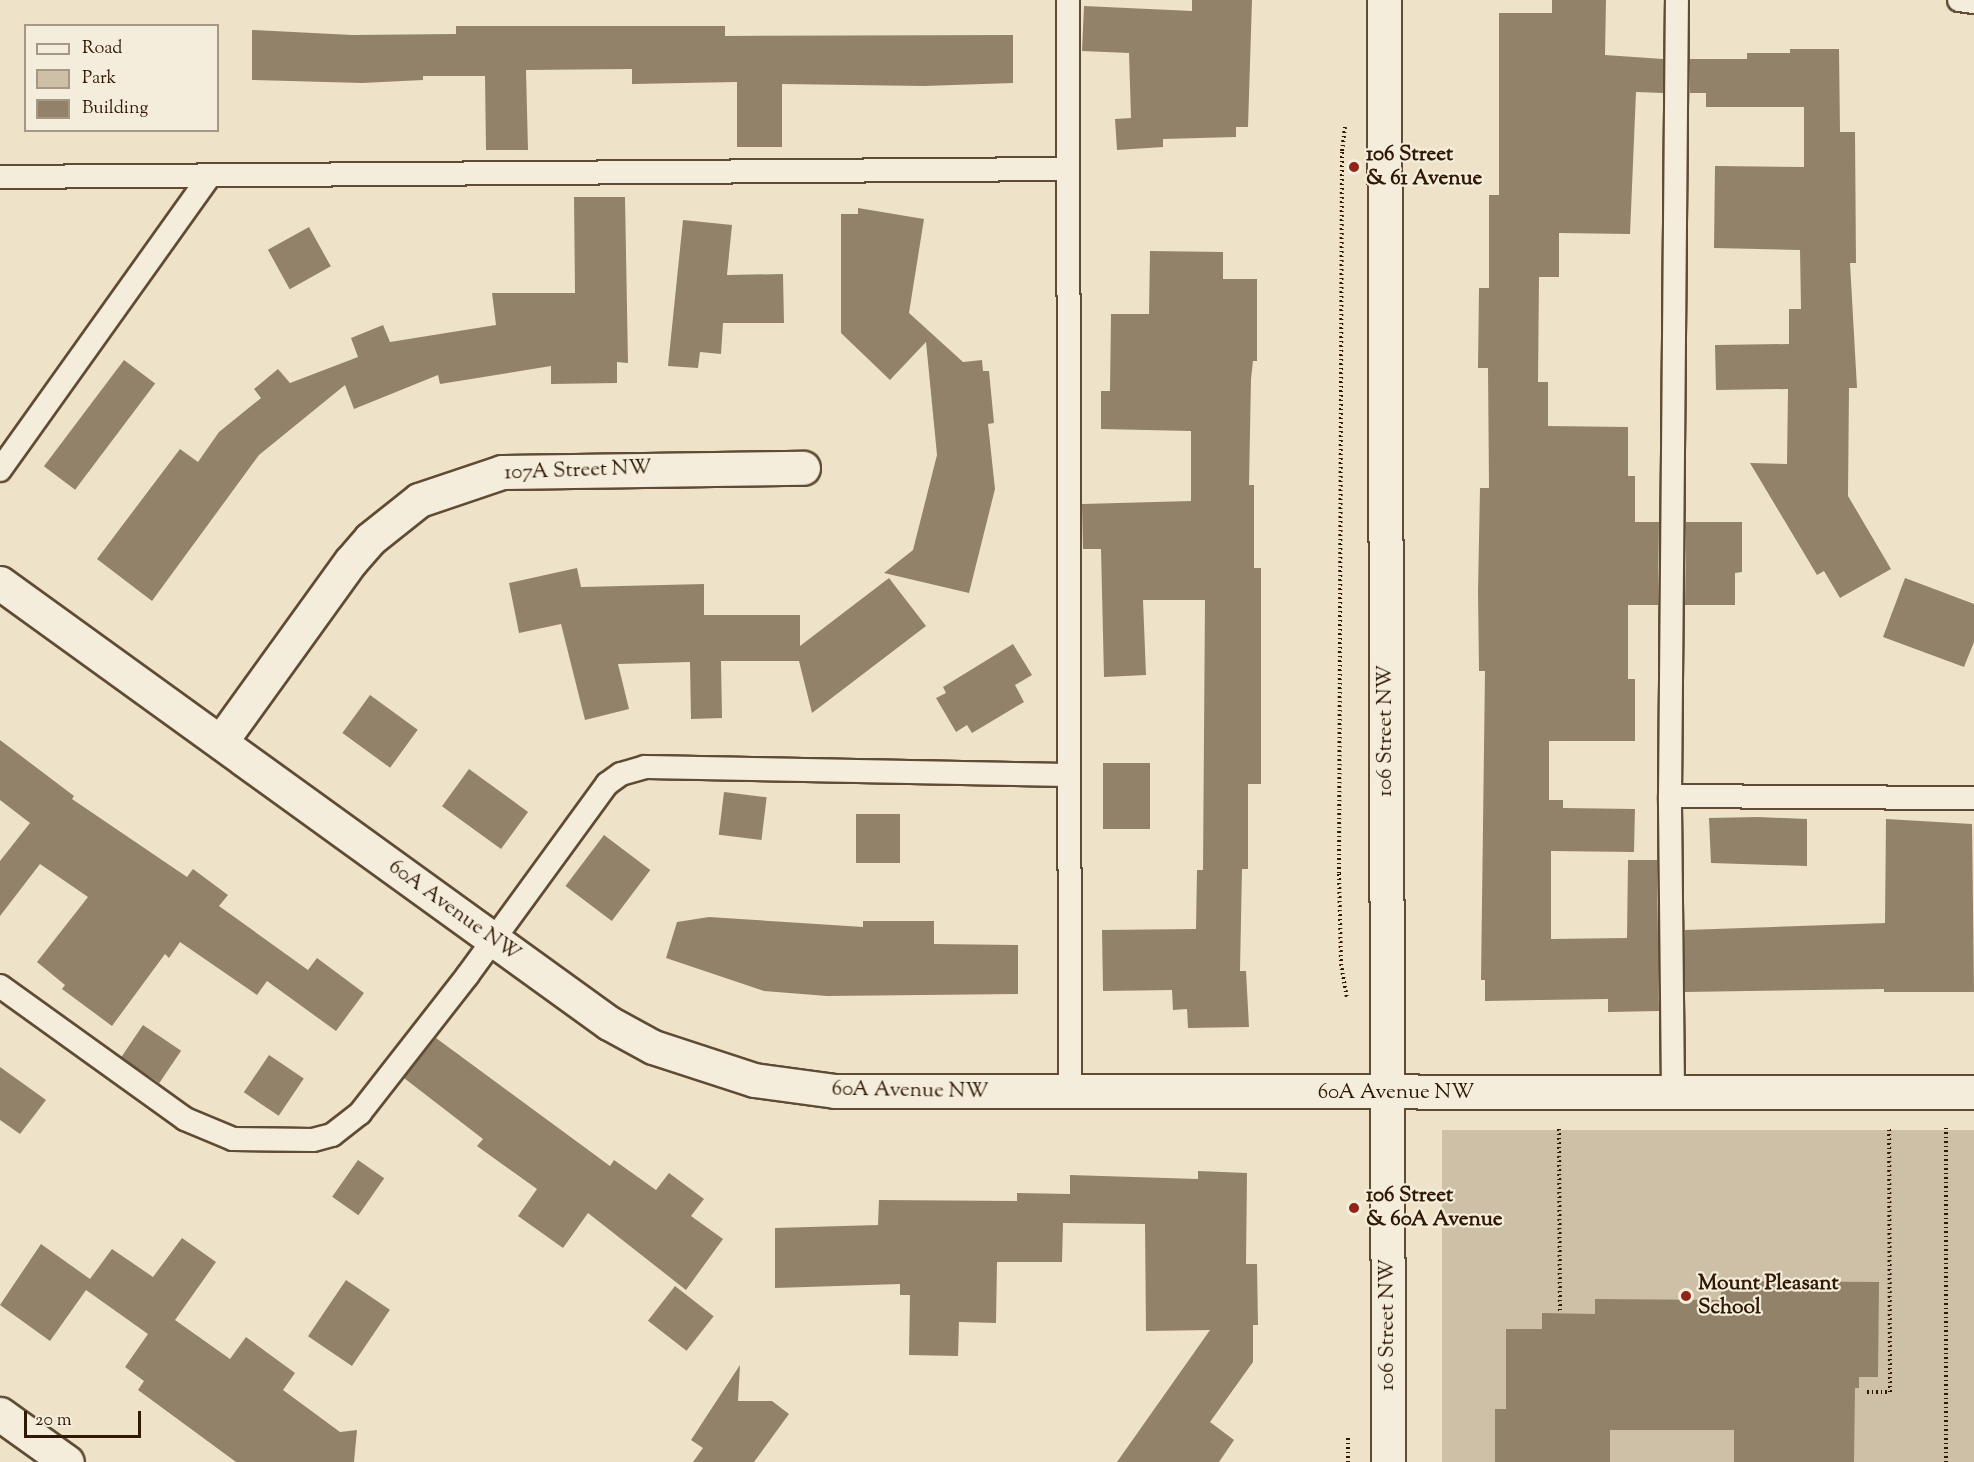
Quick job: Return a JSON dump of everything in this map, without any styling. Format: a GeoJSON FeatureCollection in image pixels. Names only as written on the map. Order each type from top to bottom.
{"type":"FeatureCollection","features":[{"type":"Feature","properties":{"kind":"street","name":"106 Street NW"},"geometry":{"type":"LineString","coordinates":[[1384,0],[1388,1462]]}},
{"type":"Feature","properties":{"kind":"street","name":"107A Street NW"},"geometry":{"type":"LineString","coordinates":[[222,741],[351,561],[370,538],[419,500],[502,472],[803,468]]}},
{"type":"Feature","properties":{"kind":"street","name":"60A Avenue NW"},"geometry":{"type":"LineString","coordinates":[[0,583],[222,741],[609,1023],[653,1047],[754,1080],[835,1091],[1960,1092]]}},
{"type":"Feature","properties":{"kind":"street"},"geometry":{"type":"LineString","coordinates":[[0,1414],[67,1462]]}},
{"type":"Feature","properties":{"kind":"lane"},"geometry":{"type":"LineString","coordinates":[[1068,0],[1070,1092]]}},
{"type":"Feature","properties":{"kind":"lane"},"geometry":{"type":"LineString","coordinates":[[1673,1092],[1670,796],[1677,0]]}},
{"type":"Feature","properties":{"kind":"lane"},"geometry":{"type":"LineString","coordinates":[[1959,0],[1974,2]]}},
{"type":"Feature","properties":{"kind":"lane"},"geometry":{"type":"LineString","coordinates":[[0,177],[1067,170]]}},
{"type":"Feature","properties":{"kind":"lane"},"geometry":{"type":"LineString","coordinates":[[0,470],[210,176]]}},
{"type":"Feature","properties":{"kind":"lane"},"geometry":{"type":"LineString","coordinates":[[0,986],[185,1119],[233,1139],[313,1140],[332,1135],[360,1113],[493,940],[607,784],[621,774],[645,767],[1068,775]]}},
{"type":"Feature","properties":{"kind":"lane"},"geometry":{"type":"LineString","coordinates":[[1670,796],[1974,798]]}},
{"type":"Feature","properties":{"kind":"path"},"geometry":{"type":"LineString","coordinates":[[1346,120],[1342,152],[1339,874],[1341,964],[1349,1008]]}},
{"type":"Feature","properties":{"kind":"path"},"geometry":{"type":"LineString","coordinates":[[1559,1092],[1560,1313]]}},
{"type":"Feature","properties":{"kind":"path"},"geometry":{"type":"LineString","coordinates":[[1946,1462],[1960,1092]]}},
{"type":"Feature","properties":{"kind":"path"},"geometry":{"type":"LineString","coordinates":[[1867,1392],[1890,1392],[1889,1120]]}},
{"type":"Feature","properties":{"kind":"green space","name":"Mount Pleasant School"},"geometry":{"type":"Polygon","coordinates":[[[1442,1130],[1974,1130],[1974,1462],[1442,1462],[1442,1130]]]}},
{"type":"Feature","properties":{"kind":"building"},"geometry":{"type":"Polygon","coordinates":[[[1192,0],[1252,0],[1248,127],[1236,127],[1236,137],[1163,139],[1163,147],[1117,150],[1115,119],[1131,118],[1129,53],[1082,51],[1084,6],[1192,11],[1192,0]]]}},
{"type":"Feature","properties":{"kind":"building"},"geometry":{"type":"Polygon","coordinates":[[[1552,0],[1606,0],[1605,55],[1663,59],[1663,93],[1636,92],[1630,234],[1559,233],[1559,277],[1539,277],[1538,382],[1548,382],[1548,426],[1628,427],[1628,476],[1635,476],[1635,522],[1659,522],[1658,605],[1628,605],[1628,679],[1635,679],[1635,741],[1549,741],[1549,800],[1563,800],[1563,808],[1635,809],[1634,852],[1551,851],[1551,939],[1627,938],[1628,860],[1657,860],[1659,1011],[1608,1012],[1608,999],[1485,1001],[1485,980],[1481,980],[1485,671],[1479,671],[1478,591],[1480,488],[1489,488],[1488,368],[1478,368],[1479,288],[1489,288],[1489,195],[1499,195],[1499,13],[1552,13],[1552,0]]]}},
{"type":"Feature","properties":{"kind":"building"},"geometry":{"type":"Polygon","coordinates":[[[456,26],[725,26],[725,36],[1013,35],[1013,83],[924,86],[782,84],[782,147],[737,147],[737,82],[632,84],[632,69],[526,70],[528,150],[486,150],[485,76],[423,76],[423,80],[362,83],[252,80],[252,30],[352,35],[456,34],[456,26]]]}},
{"type":"Feature","properties":{"kind":"building"},"geometry":{"type":"Polygon","coordinates":[[[1790,49],[1839,49],[1840,132],[1855,132],[1856,263],[1850,263],[1857,388],[1849,388],[1848,496],[1891,569],[1840,598],[1824,571],[1817,575],[1750,463],[1787,464],[1788,389],[1716,390],[1715,345],[1789,344],[1789,309],[1801,309],[1800,250],[1714,248],[1715,166],[1804,167],[1804,107],[1706,107],[1706,93],[1690,93],[1690,59],[1747,59],[1747,53],[1790,53],[1790,49]]]}},
{"type":"Feature","properties":{"kind":"building"},"geometry":{"type":"Polygon","coordinates":[[[574,197],[625,197],[628,363],[617,362],[617,383],[551,384],[551,366],[440,384],[438,375],[354,409],[345,385],[259,455],[152,601],[97,559],[180,449],[198,462],[219,432],[261,398],[254,389],[278,369],[290,383],[358,357],[351,338],[383,325],[390,342],[496,325],[492,293],[575,293],[574,197]]]}},
{"type":"Feature","properties":{"kind":"building"},"geometry":{"type":"Polygon","coordinates":[[[858,208],[924,219],[909,313],[963,362],[982,360],[983,371],[989,371],[994,423],[988,424],[995,489],[969,593],[884,573],[913,550],[937,455],[926,342],[890,380],[841,333],[841,214],[858,214],[858,208]]]}},
{"type":"Feature","properties":{"kind":"building"},"geometry":{"type":"Polygon","coordinates":[[[683,220],[732,225],[727,275],[783,274],[784,323],[723,323],[721,354],[700,352],[698,368],[668,366],[683,220]]]}},
{"type":"Feature","properties":{"kind":"building"},"geometry":{"type":"Polygon","coordinates":[[[309,227],[331,266],[290,289],[268,250],[309,227]]]}},
{"type":"Feature","properties":{"kind":"building"},"geometry":{"type":"Polygon","coordinates":[[[1150,251],[1223,252],[1223,279],[1257,279],[1257,361],[1253,361],[1251,379],[1249,485],[1254,485],[1254,568],[1261,568],[1261,784],[1248,784],[1248,869],[1242,869],[1240,971],[1246,971],[1249,1027],[1188,1028],[1187,1009],[1173,1010],[1172,990],[1103,991],[1102,930],[1196,929],[1197,870],[1203,870],[1205,600],[1143,600],[1146,675],[1104,677],[1101,549],[1083,549],[1082,504],[1191,501],[1191,431],[1101,429],[1101,391],[1110,391],[1111,314],[1149,314],[1150,251]]]}},
{"type":"Feature","properties":{"kind":"building"},"geometry":{"type":"Polygon","coordinates":[[[124,360],[155,383],[75,490],[44,466],[124,360]]]}},
{"type":"Feature","properties":{"kind":"building"},"geometry":{"type":"Polygon","coordinates":[[[1686,522],[1742,522],[1742,572],[1735,573],[1735,605],[1685,605],[1686,522]]]}},
{"type":"Feature","properties":{"kind":"building"},"geometry":{"type":"Polygon","coordinates":[[[577,568],[581,587],[704,584],[704,615],[800,615],[800,646],[889,578],[926,626],[812,713],[799,661],[721,661],[722,718],[691,719],[690,662],[618,664],[629,709],[585,720],[561,624],[519,633],[509,583],[577,568]]]}},
{"type":"Feature","properties":{"kind":"building"},"geometry":{"type":"Polygon","coordinates":[[[1905,578],[1974,604],[1974,642],[1964,667],[1883,637],[1905,578]]]}},
{"type":"Feature","properties":{"kind":"building"},"geometry":{"type":"Polygon","coordinates":[[[1013,644],[1032,675],[1015,685],[1024,702],[972,733],[967,725],[956,732],[936,698],[946,693],[943,687],[1013,644]]]}},
{"type":"Feature","properties":{"kind":"building"},"geometry":{"type":"Polygon","coordinates":[[[370,695],[418,730],[390,768],[342,733],[370,695]]]}},
{"type":"Feature","properties":{"kind":"building"},"geometry":{"type":"Polygon","coordinates":[[[0,740],[74,796],[72,799],[187,877],[193,869],[228,895],[219,906],[308,970],[317,958],[364,993],[336,1031],[267,981],[257,995],[180,942],[169,958],[165,954],[112,1026],[62,989],[65,985],[37,962],[88,897],[40,864],[0,916],[0,861],[30,823],[0,800],[0,740]]]}},
{"type":"Feature","properties":{"kind":"building"},"geometry":{"type":"Polygon","coordinates":[[[1103,763],[1150,763],[1150,829],[1103,829],[1103,763]]]}},
{"type":"Feature","properties":{"kind":"building"},"geometry":{"type":"Polygon","coordinates":[[[469,769],[528,812],[501,849],[442,806],[469,769]]]}},
{"type":"Feature","properties":{"kind":"building"},"geometry":{"type":"Polygon","coordinates":[[[724,792],[767,797],[761,840],[719,835],[724,792]]]}},
{"type":"Feature","properties":{"kind":"building"},"geometry":{"type":"Polygon","coordinates":[[[856,814],[900,814],[900,863],[856,863],[856,814]]]}},
{"type":"Feature","properties":{"kind":"building"},"geometry":{"type":"Polygon","coordinates":[[[1709,818],[1807,819],[1807,866],[1711,863],[1709,818]]]}},
{"type":"Feature","properties":{"kind":"building"},"geometry":{"type":"Polygon","coordinates":[[[1886,819],[1972,824],[1974,992],[1884,992],[1884,989],[1685,992],[1685,930],[1885,923],[1886,819]]]}},
{"type":"Feature","properties":{"kind":"building"},"geometry":{"type":"Polygon","coordinates":[[[604,835],[650,870],[612,921],[565,886],[604,835]]]}},
{"type":"Feature","properties":{"kind":"building"},"geometry":{"type":"Polygon","coordinates":[[[709,917],[863,927],[863,921],[934,921],[934,944],[1018,945],[1018,994],[827,996],[764,991],[666,958],[677,922],[709,917]]]}},
{"type":"Feature","properties":{"kind":"building"},"geometry":{"type":"Polygon","coordinates":[[[143,1025],[181,1051],[159,1083],[121,1057],[143,1025]]]}},
{"type":"Feature","properties":{"kind":"building"},"geometry":{"type":"Polygon","coordinates":[[[436,1038],[610,1166],[614,1160],[656,1190],[669,1173],[704,1199],[691,1216],[723,1239],[686,1290],[588,1213],[563,1248],[518,1216],[537,1189],[477,1146],[483,1139],[404,1078],[436,1038]]]}},
{"type":"Feature","properties":{"kind":"building"},"geometry":{"type":"Polygon","coordinates":[[[269,1055],[304,1078],[279,1116],[244,1092],[269,1055]]]}},
{"type":"Feature","properties":{"kind":"building"},"geometry":{"type":"Polygon","coordinates":[[[0,1067],[46,1100],[20,1134],[0,1120],[0,1067]]]}},
{"type":"Feature","properties":{"kind":"building"},"geometry":{"type":"Polygon","coordinates":[[[358,1160],[384,1178],[358,1215],[332,1197],[358,1160]]]}},
{"type":"Feature","properties":{"kind":"building"},"geometry":{"type":"Polygon","coordinates":[[[1198,1171],[1247,1173],[1246,1264],[1257,1264],[1258,1325],[1253,1325],[1253,1362],[1210,1422],[1234,1440],[1219,1462],[1117,1462],[1210,1330],[1146,1331],[1145,1224],[1063,1223],[1062,1262],[997,1262],[996,1323],[959,1322],[958,1356],[909,1355],[910,1295],[900,1295],[900,1284],[775,1288],[775,1228],[878,1225],[879,1200],[1017,1201],[1017,1193],[1070,1194],[1070,1175],[1198,1179],[1198,1171]]]}},
{"type":"Feature","properties":{"kind":"building"},"geometry":{"type":"Polygon","coordinates":[[[182,1238],[216,1262],[175,1320],[230,1359],[246,1337],[295,1373],[283,1390],[340,1432],[357,1430],[354,1462],[236,1462],[138,1390],[144,1381],[125,1367],[148,1334],[86,1290],[50,1341],[0,1305],[41,1244],[90,1279],[112,1249],[153,1277],[182,1238]]]}},
{"type":"Feature","properties":{"kind":"building"},"geometry":{"type":"Polygon","coordinates":[[[346,1280],[390,1310],[352,1366],[308,1336],[346,1280]]]}},
{"type":"Feature","properties":{"kind":"building"},"geometry":{"type":"Polygon","coordinates":[[[1721,1281],[1879,1282],[1878,1377],[1859,1377],[1859,1388],[1855,1388],[1854,1462],[1734,1462],[1734,1430],[1610,1430],[1610,1462],[1495,1462],[1495,1409],[1506,1409],[1506,1329],[1542,1329],[1542,1313],[1595,1314],[1595,1299],[1721,1300],[1721,1281]]]}},
{"type":"Feature","properties":{"kind":"building"},"geometry":{"type":"Polygon","coordinates":[[[675,1286],[714,1316],[687,1351],[648,1321],[675,1286]]]}},
{"type":"Feature","properties":{"kind":"building"},"geometry":{"type":"Polygon","coordinates":[[[740,1365],[738,1401],[772,1401],[789,1414],[754,1462],[693,1462],[703,1448],[691,1440],[740,1365]]]}},
{"type":"Feature","properties":{"kind":"place","name":"106 Street & 61 Avenue"},"geometry":{"type":"Point","coordinates":[1354,167]}},
{"type":"Feature","properties":{"kind":"place","name":"106 Street & 60A Avenue"},"geometry":{"type":"Point","coordinates":[1354,1208]}},
{"type":"Feature","properties":{"kind":"place","name":"Mount Pleasant School"},"geometry":{"type":"Point","coordinates":[1686,1296]}}]}
